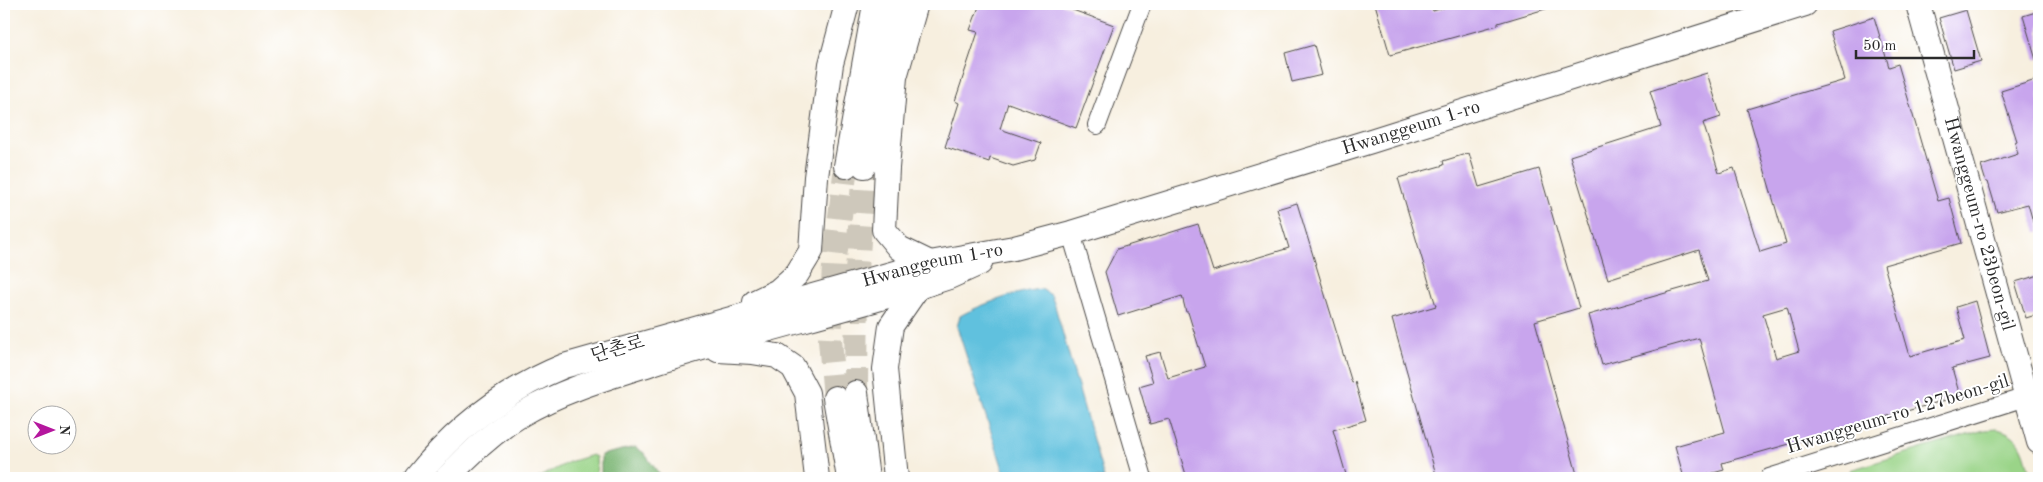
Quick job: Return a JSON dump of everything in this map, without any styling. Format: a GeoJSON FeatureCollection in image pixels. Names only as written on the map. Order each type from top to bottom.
{"type":"FeatureCollection","features":[{"type":"Feature","properties":{"kind":"main road"},"geometry":{"type":"LineString","coordinates":[[706,326],[778,291],[797,274],[811,251],[816,177],[831,64],[847,4]]}},
{"type":"Feature","properties":{"kind":"main road"},"geometry":{"type":"LineString","coordinates":[[875,4],[854,166],[874,102],[897,4]]}},
{"type":"Feature","properties":{"kind":"main road"},"geometry":{"type":"LineString","coordinates":[[916,4],[895,77],[884,230],[899,248],[930,263]]}},
{"type":"Feature","properties":{"kind":"main road","name":"Hwanggeum 1-ro"},"geometry":{"type":"LineString","coordinates":[[852,296],[930,263],[1014,248],[1071,233],[1805,4]]}},
{"type":"Feature","properties":{"kind":"main road","name":"Hwanggeum-ro 23beon-gil"},"geometry":{"type":"LineString","coordinates":[[1918,4],[2033,395],[2039,442]]}},
{"type":"Feature","properties":{"kind":"main road","name":"Hwanggeum 1-ro"},"geometry":{"type":"LineString","coordinates":[[852,296],[918,287],[949,277],[1014,248]]}},
{"type":"Feature","properties":{"kind":"main road"},"geometry":{"type":"LineString","coordinates":[[896,478],[885,369],[891,326],[918,287]]}},
{"type":"Feature","properties":{"kind":"main road","name":"단촌로"},"geometry":{"type":"LineString","coordinates":[[416,478],[431,460],[471,421],[520,387],[564,366],[706,326],[852,296]]}},
{"type":"Feature","properties":{"kind":"main road","name":"단촌로"},"geometry":{"type":"LineString","coordinates":[[447,478],[500,429],[549,399],[582,386],[852,296]]}},
{"type":"Feature","properties":{"kind":"main road"},"geometry":{"type":"LineString","coordinates":[[696,349],[752,352],[777,356],[793,367],[807,393],[817,478]]}},
{"type":"Feature","properties":{"kind":"main road"},"geometry":{"type":"LineString","coordinates":[[849,478],[845,395],[867,478]]}},
{"type":"Feature","properties":{"kind":"street"},"geometry":{"type":"LineString","coordinates":[[1097,125],[1142,4]]}},
{"type":"Feature","properties":{"kind":"street"},"geometry":{"type":"LineString","coordinates":[[1071,233],[1143,478]]}},
{"type":"Feature","properties":{"kind":"street","name":"Hwanggeum-ro 127beon-gil"},"geometry":{"type":"LineString","coordinates":[[1769,478],[2033,395]]}},
{"type":"Feature","properties":{"kind":"green space"},"geometry":{"type":"Polygon","coordinates":[[[1997,429],[2013,436],[2018,441],[2025,454],[2031,478],[1852,478],[1850,470],[1984,430],[1997,429]]]}},
{"type":"Feature","properties":{"kind":"green space"},"geometry":{"type":"Polygon","coordinates":[[[635,447],[644,453],[662,478],[601,478],[601,455],[635,447]]]}},
{"type":"Feature","properties":{"kind":"green space"},"geometry":{"type":"Polygon","coordinates":[[[592,455],[596,457],[597,478],[538,478],[569,462],[592,455]]]}},
{"type":"Feature","properties":{"kind":"water"},"geometry":{"type":"Polygon","coordinates":[[[1041,289],[1051,295],[1055,306],[1104,478],[1006,478],[957,327],[960,316],[978,307],[999,299],[1041,289]]]}},
{"type":"Feature","properties":{"kind":"building"},"geometry":{"type":"Polygon","coordinates":[[[980,4],[1061,4],[1114,25],[1076,128],[1008,103],[1000,129],[1041,143],[1035,160],[1013,166],[990,158],[989,162],[945,147],[959,103],[955,101],[978,32],[970,30],[980,4]]]}},
{"type":"Feature","properties":{"kind":"building"},"geometry":{"type":"Polygon","coordinates":[[[1375,4],[1431,4],[1433,11],[1456,4],[1551,4],[1552,7],[1498,23],[1498,25],[1390,55],[1375,4]]]}},
{"type":"Feature","properties":{"kind":"building"},"geometry":{"type":"Polygon","coordinates":[[[1966,10],[1981,61],[1954,69],[1939,18],[1966,10]]]}},
{"type":"Feature","properties":{"kind":"building"},"geometry":{"type":"Polygon","coordinates":[[[2039,11],[2039,59],[2036,60],[2023,16],[2039,11]]]}},
{"type":"Feature","properties":{"kind":"building"},"geometry":{"type":"Polygon","coordinates":[[[1874,17],[1889,67],[1898,64],[1938,201],[1949,198],[1961,243],[1884,265],[1910,356],[1965,340],[1956,307],[1975,301],[1990,358],[1952,368],[1960,396],[1722,463],[1724,470],[1695,478],[1684,478],[1675,446],[1725,432],[1699,338],[1602,365],[1588,315],[1708,281],[1699,250],[1608,279],[1570,156],[1661,127],[1650,91],[1707,73],[1721,117],[1703,123],[1719,173],[1734,168],[1760,252],[1786,244],[1747,109],[1845,80],[1830,31],[1874,17]],[[1787,307],[1763,314],[1776,358],[1799,351],[1787,307]]]}},
{"type":"Feature","properties":{"kind":"building"},"geometry":{"type":"Polygon","coordinates":[[[1314,45],[1322,75],[1292,82],[1285,53],[1314,45]]]}},
{"type":"Feature","properties":{"kind":"building"},"geometry":{"type":"Polygon","coordinates":[[[2039,79],[2039,232],[2036,232],[2028,204],[1997,212],[1981,166],[2018,154],[2015,142],[2017,141],[2001,91],[2039,79]]]}},
{"type":"Feature","properties":{"kind":"building"},"geometry":{"type":"Polygon","coordinates":[[[1469,153],[1479,187],[1539,169],[1579,308],[1535,321],[1578,478],[1437,478],[1392,319],[1436,306],[1398,178],[1444,165],[1443,161],[1469,153]]]}},
{"type":"Feature","properties":{"kind":"building"},"geometry":{"type":"Polygon","coordinates":[[[1297,203],[1352,383],[1355,382],[1366,420],[1333,430],[1347,478],[1282,478],[1280,473],[1263,478],[1187,478],[1169,419],[1150,424],[1139,386],[1153,382],[1145,356],[1160,352],[1168,378],[1205,367],[1182,296],[1118,316],[1105,272],[1117,249],[1198,224],[1213,271],[1289,248],[1277,209],[1297,203]]]}},
{"type":"Feature","properties":{"kind":"building"},"geometry":{"type":"Polygon","coordinates":[[[2039,275],[2039,314],[2026,318],[2015,282],[2039,275]]]}},
{"type":"Feature","properties":{"kind":"tunnel"},"geometry":{"type":"LineString","coordinates":[[835,398],[830,340],[834,266],[846,166]]}},
{"type":"Feature","properties":{"kind":"tunnel"},"geometry":{"type":"LineString","coordinates":[[856,393],[857,271],[864,166]]}}]}
